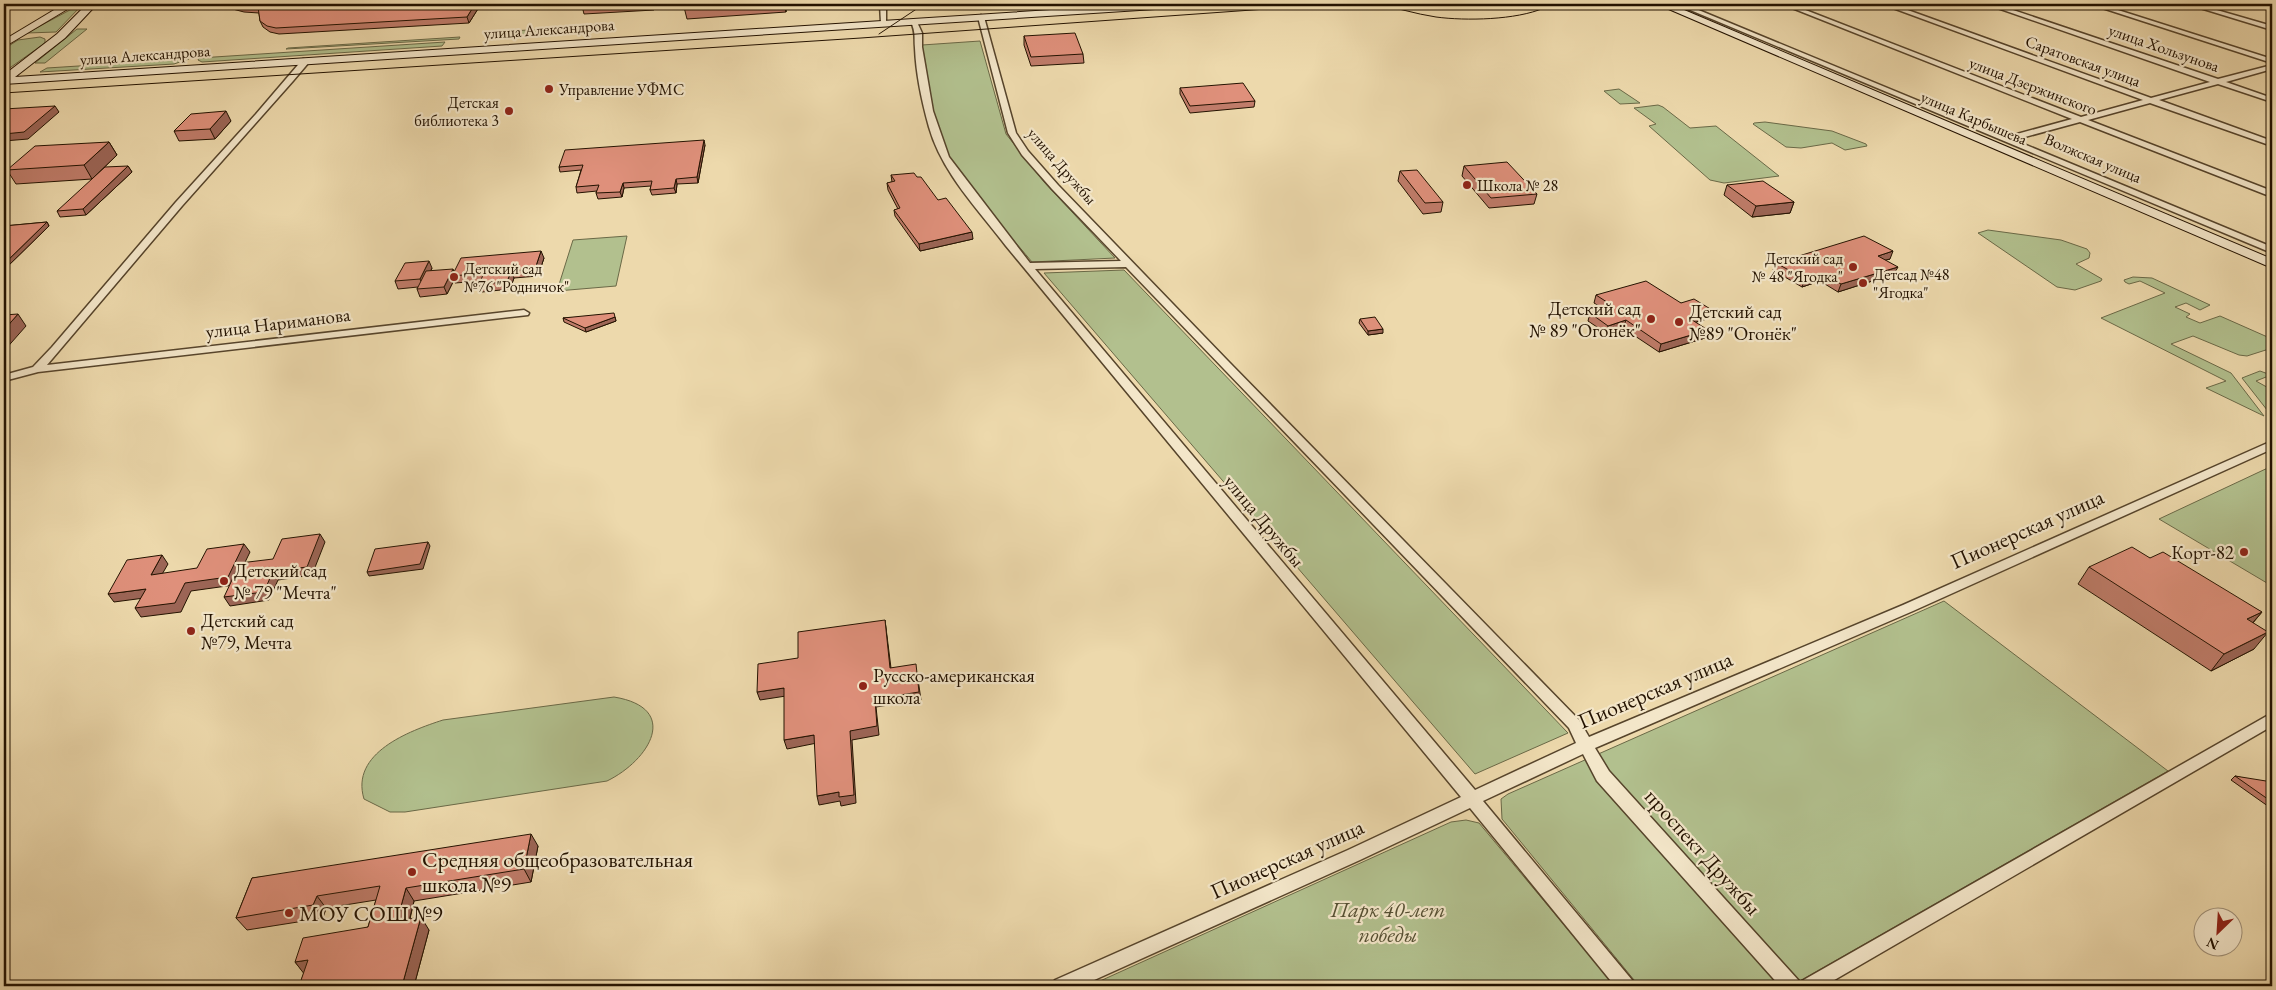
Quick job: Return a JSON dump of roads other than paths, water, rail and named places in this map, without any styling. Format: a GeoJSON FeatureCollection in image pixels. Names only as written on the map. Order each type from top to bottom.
{"type":"FeatureCollection","features":[{"type":"Feature","properties":{"kind":"main road"},"geometry":{"type":"LineString","coordinates":[[4,81],[60,36],[92,4]]}},
{"type":"Feature","properties":{"kind":"main road","name":"улица Александрова"},"geometry":{"type":"LineString","coordinates":[[914,22],[1186,4]]}},
{"type":"Feature","properties":{"kind":"main road","name":"улица Александрова"},"geometry":{"type":"LineString","coordinates":[[4,81],[884,23]]}},
{"type":"Feature","properties":{"kind":"main road"},"geometry":{"type":"LineString","coordinates":[[8,41],[44,33],[60,36]]}},
{"type":"Feature","properties":{"kind":"street"},"geometry":{"type":"LineString","coordinates":[[8,41],[71,4]]}},
{"type":"Feature","properties":{"kind":"street"},"geometry":{"type":"LineString","coordinates":[[883,4],[884,23]]}},
{"type":"Feature","properties":{"kind":"street","name":"улица Карбышева"},"geometry":{"type":"LineString","coordinates":[[1662,4],[2272,264]]}},
{"type":"Feature","properties":{"kind":"street","name":"Волжская улица"},"geometry":{"type":"LineString","coordinates":[[1679,4],[2272,250]]}},
{"type":"Feature","properties":{"kind":"street","name":"улица Дзержинского"},"geometry":{"type":"LineString","coordinates":[[1784,4],[2272,194]]}},
{"type":"Feature","properties":{"kind":"street","name":"Саратовская улица"},"geometry":{"type":"LineString","coordinates":[[1885,4],[2272,144]]}},
{"type":"Feature","properties":{"kind":"street","name":"улица Хользунова"},"geometry":{"type":"LineString","coordinates":[[1989,4],[2272,100]]}},
{"type":"Feature","properties":{"kind":"street"},"geometry":{"type":"LineString","coordinates":[[2093,4],[2272,61]]}},
{"type":"Feature","properties":{"kind":"street"},"geometry":{"type":"LineString","coordinates":[[2190,4],[2272,28]]}},
{"type":"Feature","properties":{"kind":"street","name":"улица Дружбы"},"geometry":{"type":"LineString","coordinates":[[981,17],[1012,133],[1055,187],[1545,693],[1574,724],[1586,745]]}},
{"type":"Feature","properties":{"kind":"street","name":"улица Александрова"},"geometry":{"type":"LineString","coordinates":[[884,23],[914,22]]}},
{"type":"Feature","properties":{"kind":"street","name":"улица Дружбы"},"geometry":{"type":"LineString","coordinates":[[914,22],[919,33],[918,47],[933,131],[944,158],[977,204],[1472,799]]}},
{"type":"Feature","properties":{"kind":"street","name":"улица Нариманова"},"geometry":{"type":"LineString","coordinates":[[37,368],[67,337],[156,231],[239,140],[306,62]]}},
{"type":"Feature","properties":{"kind":"street"},"geometry":{"type":"LineString","coordinates":[[2008,139],[2272,67]]}},
{"type":"Feature","properties":{"kind":"street"},"geometry":{"type":"LineString","coordinates":[[1028,266],[1129,264]]}},
{"type":"Feature","properties":{"kind":"street","name":"улица Нариманова"},"geometry":{"type":"LineString","coordinates":[[4,378],[37,368],[524,314]]}},
{"type":"Feature","properties":{"kind":"street","name":"Пионерская улица"},"geometry":{"type":"LineString","coordinates":[[1061,986],[1354,855],[1586,745],[1923,602],[2272,445]]}},
{"type":"Feature","properties":{"kind":"street"},"geometry":{"type":"LineString","coordinates":[[1807,986],[2272,719]]}},
{"type":"Feature","properties":{"kind":"street","name":"проспект Дружбы"},"geometry":{"type":"LineString","coordinates":[[1586,745],[1603,776],[1792,986]]}},
{"type":"Feature","properties":{"kind":"street"},"geometry":{"type":"LineString","coordinates":[[1472,799],[1626,986]]}},
{"type":"Feature","properties":{"kind":"tram line"},"geometry":{"type":"LineString","coordinates":[[879,34],[924,4]]}},
{"type":"Feature","properties":{"kind":"tram line"},"geometry":{"type":"LineString","coordinates":[[4,93],[861,38],[1336,4]]}},
{"type":"Feature","properties":{"kind":"tram line"},"geometry":{"type":"LineString","coordinates":[[1375,4],[1436,17],[1462,19],[1520,15],[1544,8],[1543,4]]}},
{"type":"Feature","properties":{"kind":"place","name":"Управление УФМС"},"geometry":{"type":"Point","coordinates":[549,89]}},
{"type":"Feature","properties":{"kind":"place","name":"Детская библиотека 3"},"geometry":{"type":"Point","coordinates":[509,111]}},
{"type":"Feature","properties":{"kind":"place","name":"Школа № 28"},"geometry":{"type":"Point","coordinates":[1467,185]}},
{"type":"Feature","properties":{"kind":"place","name":"Детский сад № 48 \"Ягодка\""},"geometry":{"type":"Point","coordinates":[1853,267]}},
{"type":"Feature","properties":{"kind":"place","name":"Детский сад №76 \"Родничок\""},"geometry":{"type":"Point","coordinates":[454,277]}},
{"type":"Feature","properties":{"kind":"place","name":"Детсад №48 \"Ягодка\""},"geometry":{"type":"Point","coordinates":[1863,283]}},
{"type":"Feature","properties":{"kind":"place","name":"Детский сад № 89 \"Огонёк\""},"geometry":{"type":"Point","coordinates":[1651,319]}},
{"type":"Feature","properties":{"kind":"place","name":"Детский сад №89 \"Огонёк\""},"geometry":{"type":"Point","coordinates":[1679,322]}},
{"type":"Feature","properties":{"kind":"place","name":"Корт-82"},"geometry":{"type":"Point","coordinates":[2244,552]}},
{"type":"Feature","properties":{"kind":"place","name":"Детский сад № 79 \"Мечта\""},"geometry":{"type":"Point","coordinates":[224,581]}},
{"type":"Feature","properties":{"kind":"place","name":"Детский сад №79, Мечта"},"geometry":{"type":"Point","coordinates":[191,631]}},
{"type":"Feature","properties":{"kind":"place","name":"Русско-американская школа"},"geometry":{"type":"Point","coordinates":[863,686]}},
{"type":"Feature","properties":{"kind":"place","name":"Средняя общеобразовательная школа №9"},"geometry":{"type":"Point","coordinates":[412,872]}},
{"type":"Feature","properties":{"kind":"place","name":"МОУ СОШ №9"},"geometry":{"type":"Point","coordinates":[289,913]}},
{"type":"Feature","properties":{"kind":"park label","name":"Парк 40-лет победы"},"geometry":{"type":"Point","coordinates":[1388,922]}}]}
